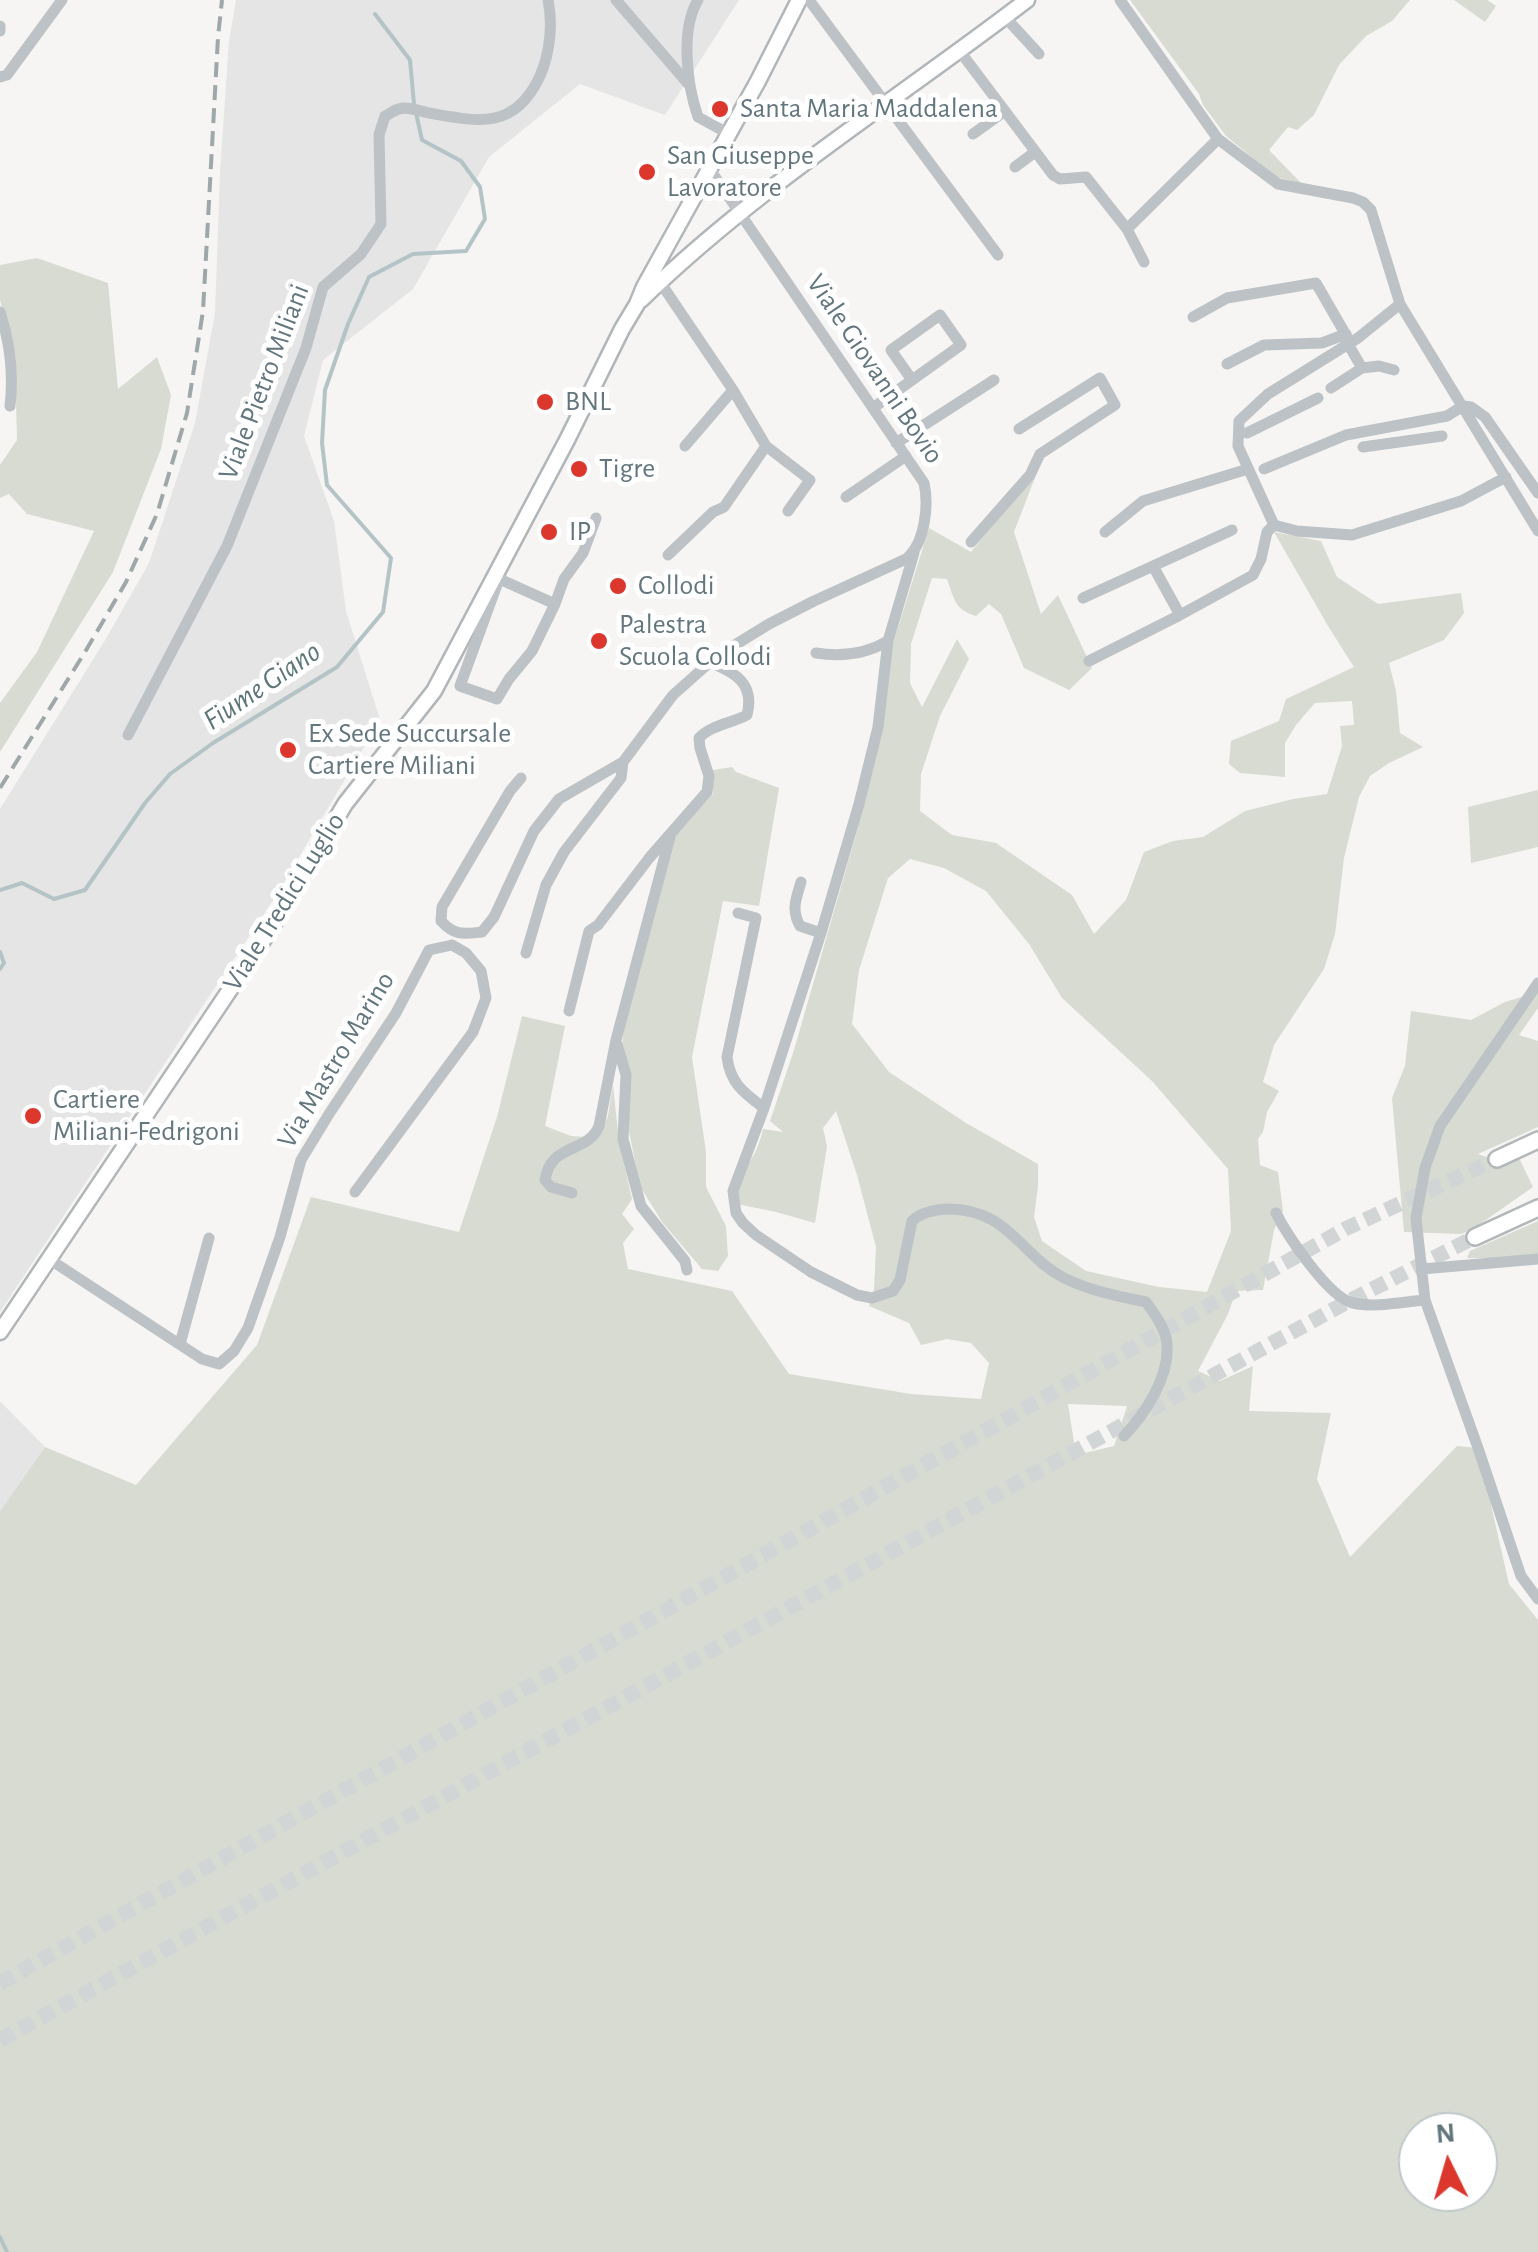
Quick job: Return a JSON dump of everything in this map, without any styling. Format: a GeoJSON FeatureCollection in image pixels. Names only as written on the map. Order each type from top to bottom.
{"type":"FeatureCollection","features":[{"type":"Feature","properties":{"kind":"highway"},"geometry":{"type":"LineString","coordinates":[[1497,1159],[1538,1140]]}},
{"type":"Feature","properties":{"kind":"highway"},"geometry":{"type":"LineString","coordinates":[[1475,1237],[1538,1208]]}},
{"type":"Feature","properties":{"kind":"main road"},"geometry":{"type":"LineString","coordinates":[[638,304],[709,168],[722,130],[799,0]]}},
{"type":"Feature","properties":{"kind":"main road"},"geometry":{"type":"LineString","coordinates":[[638,304],[701,244],[1027,0]]}},
{"type":"Feature","properties":{"kind":"main road","name":"Viale Tredici Luglio"},"geometry":{"type":"LineString","coordinates":[[0,1332],[272,927],[345,804],[434,692],[638,304]]}},
{"type":"Feature","properties":{"kind":"street"},"geometry":{"type":"LineString","coordinates":[[0,77],[7,75],[62,0]]}},
{"type":"Feature","properties":{"kind":"street","name":"Viale Pietro Miliani"},"geometry":{"type":"LineString","coordinates":[[128,734],[227,546],[306,348],[323,287],[361,254],[381,224],[379,136],[385,116],[401,108],[485,120],[504,116],[520,106],[543,69],[550,39],[548,0]]}},
{"type":"Feature","properties":{"kind":"street"},"geometry":{"type":"LineString","coordinates":[[616,0],[690,86]]}},
{"type":"Feature","properties":{"kind":"street"},"geometry":{"type":"LineString","coordinates":[[809,0],[998,255]]}},
{"type":"Feature","properties":{"kind":"street"},"geometry":{"type":"LineString","coordinates":[[1120,0],[1218,139],[1278,184],[1363,202],[1371,210],[1400,304],[1538,531]]}},
{"type":"Feature","properties":{"kind":"street"},"geometry":{"type":"LineString","coordinates":[[693,3],[688,30],[690,86],[698,116],[722,130]]}},
{"type":"Feature","properties":{"kind":"street"},"geometry":{"type":"LineString","coordinates":[[1005,17],[1039,54]]}},
{"type":"Feature","properties":{"kind":"street"},"geometry":{"type":"LineString","coordinates":[[959,50],[1053,175],[1060,180],[1086,177],[1127,230],[1144,262]]}},
{"type":"Feature","properties":{"kind":"street"},"geometry":{"type":"LineString","coordinates":[[973,134],[1005,111]]}},
{"type":"Feature","properties":{"kind":"street"},"geometry":{"type":"LineString","coordinates":[[1127,230],[1218,139]]}},
{"type":"Feature","properties":{"kind":"street"},"geometry":{"type":"LineString","coordinates":[[1015,167],[1036,152]]}},
{"type":"Feature","properties":{"kind":"street","name":"Viale Giovanni Bovio"},"geometry":{"type":"LineString","coordinates":[[709,168],[924,482],[928,500],[888,641],[878,727],[859,804],[822,933],[733,1191],[736,1213],[780,1252],[857,1295],[879,1297],[893,1291],[900,1280],[912,1221],[931,1211],[951,1209],[979,1214],[1004,1226],[1061,1276],[1091,1290],[1146,1302],[1168,1346],[1153,1398],[1124,1436]]}},
{"type":"Feature","properties":{"kind":"street"},"geometry":{"type":"LineString","coordinates":[[660,282],[734,390],[766,446],[810,480],[788,512]]}},
{"type":"Feature","properties":{"kind":"street"},"geometry":{"type":"LineString","coordinates":[[1193,317],[1226,298],[1316,283],[1362,368]]}},
{"type":"Feature","properties":{"kind":"street"},"geometry":{"type":"LineString","coordinates":[[1274,525],[1238,446],[1239,422],[1272,391],[1400,304]]}},
{"type":"Feature","properties":{"kind":"street"},"geometry":{"type":"LineString","coordinates":[[0,312],[10,341],[10,406]]}},
{"type":"Feature","properties":{"kind":"street"},"geometry":{"type":"LineString","coordinates":[[872,408],[961,346],[940,315],[891,350],[912,380]]}},
{"type":"Feature","properties":{"kind":"street"},"geometry":{"type":"LineString","coordinates":[[1227,364],[1264,345],[1348,340]]}},
{"type":"Feature","properties":{"kind":"street"},"geometry":{"type":"LineString","coordinates":[[1331,388],[1362,368],[1379,366],[1394,370]]}},
{"type":"Feature","properties":{"kind":"street"},"geometry":{"type":"LineString","coordinates":[[971,542],[1030,475],[1040,454],[1116,405],[1100,378],[1019,430]]}},
{"type":"Feature","properties":{"kind":"street"},"geometry":{"type":"LineString","coordinates":[[896,442],[994,380]]}},
{"type":"Feature","properties":{"kind":"street"},"geometry":{"type":"LineString","coordinates":[[685,446],[734,390]]}},
{"type":"Feature","properties":{"kind":"street"},"geometry":{"type":"LineString","coordinates":[[1272,391],[1285,414]]}},
{"type":"Feature","properties":{"kind":"street"},"geometry":{"type":"LineString","coordinates":[[1247,433],[1318,398]]}},
{"type":"Feature","properties":{"kind":"street"},"geometry":{"type":"LineString","coordinates":[[1264,469],[1346,435],[1447,416],[1462,406],[1486,417],[1538,493]]}},
{"type":"Feature","properties":{"kind":"street"},"geometry":{"type":"LineString","coordinates":[[1383,428],[1386,444]]}},
{"type":"Feature","properties":{"kind":"street"},"geometry":{"type":"LineString","coordinates":[[1363,447],[1442,436]]}},
{"type":"Feature","properties":{"kind":"street"},"geometry":{"type":"LineString","coordinates":[[668,554],[713,512],[724,507],[766,446]]}},
{"type":"Feature","properties":{"kind":"street"},"geometry":{"type":"LineString","coordinates":[[846,497],[906,456]]}},
{"type":"Feature","properties":{"kind":"street"},"geometry":{"type":"LineString","coordinates":[[1105,532],[1144,500],[1248,469]]}},
{"type":"Feature","properties":{"kind":"street"},"geometry":{"type":"LineString","coordinates":[[1274,525],[1297,531],[1352,535],[1461,501],[1506,478]]}},
{"type":"Feature","properties":{"kind":"street"},"geometry":{"type":"LineString","coordinates":[[497,578],[555,604],[564,579],[583,553],[596,518]]}},
{"type":"Feature","properties":{"kind":"street"},"geometry":{"type":"LineString","coordinates":[[1090,661],[1252,575],[1261,559],[1267,532],[1274,525]]}},
{"type":"Feature","properties":{"kind":"street"},"geometry":{"type":"LineString","coordinates":[[1083,598],[1232,530]]}},
{"type":"Feature","properties":{"kind":"street"},"geometry":{"type":"LineString","coordinates":[[451,932],[482,932],[494,918],[534,831],[559,799],[624,762],[674,695],[710,662],[769,624],[914,553]]}},
{"type":"Feature","properties":{"kind":"street"},"geometry":{"type":"LineString","coordinates":[[1154,566],[1180,615]]}},
{"type":"Feature","properties":{"kind":"street","name":"Viale Tredici Luglio"},"geometry":{"type":"LineString","coordinates":[[497,578],[460,686],[497,699],[532,651],[555,604]]}},
{"type":"Feature","properties":{"kind":"street"},"geometry":{"type":"LineString","coordinates":[[816,653],[859,653],[888,641]]}},
{"type":"Feature","properties":{"kind":"street"},"geometry":{"type":"LineString","coordinates":[[569,1011],[589,931],[707,792],[709,776],[700,738],[706,730],[747,715],[750,702],[746,686],[732,673],[710,662]]}},
{"type":"Feature","properties":{"kind":"street"},"geometry":{"type":"LineString","coordinates":[[526,953],[546,885],[564,852],[621,778],[624,762]]}},
{"type":"Feature","properties":{"kind":"street"},"geometry":{"type":"LineString","coordinates":[[355,1192],[473,1032],[486,998],[482,971],[466,953],[452,946],[451,932],[441,921],[442,908],[521,778]]}},
{"type":"Feature","properties":{"kind":"street"},"geometry":{"type":"LineString","coordinates":[[572,1193],[551,1187],[545,1180],[546,1172],[552,1159],[596,1135],[616,1040],[671,834]]}},
{"type":"Feature","properties":{"kind":"street"},"geometry":{"type":"LineString","coordinates":[[801,882],[794,916],[800,926],[822,933]]}},
{"type":"Feature","properties":{"kind":"street"},"geometry":{"type":"LineString","coordinates":[[738,913],[756,918],[728,1057],[729,1072],[738,1088],[764,1108]]}},
{"type":"Feature","properties":{"kind":"street","name":"Via Mastro Marino"},"geometry":{"type":"LineString","coordinates":[[49,1259],[202,1359],[219,1364],[234,1351],[248,1328],[301,1160],[396,1013],[429,950],[452,946]]}},
{"type":"Feature","properties":{"kind":"street"},"geometry":{"type":"LineString","coordinates":[[1538,983],[1440,1126],[1425,1168],[1416,1218],[1425,1300],[1520,1576],[1538,1599]]}},
{"type":"Feature","properties":{"kind":"street"},"geometry":{"type":"LineString","coordinates":[[616,1040],[626,1075],[623,1139],[641,1206],[686,1261],[687,1270]]}},
{"type":"Feature","properties":{"kind":"street"},"geometry":{"type":"LineString","coordinates":[[1276,1213],[1286,1233],[1342,1299],[1365,1304],[1425,1300]]}},
{"type":"Feature","properties":{"kind":"street"},"geometry":{"type":"LineString","coordinates":[[180,1344],[209,1238]]}},
{"type":"Feature","properties":{"kind":"street"},"geometry":{"type":"LineString","coordinates":[[1422,1269],[1538,1259]]}},
{"type":"Feature","properties":{"kind":"shaded area"},"geometry":{"type":"Polygon","coordinates":[[[236,0],[739,0],[665,115],[580,84],[489,157],[413,289],[323,360],[304,436],[334,521],[346,611],[380,720],[279,891],[0,1312],[0,809],[149,563],[195,423],[215,313],[220,172],[229,41],[236,0]]]}},
{"type":"Feature","properties":{"kind":"shaded area"},"geometry":{"type":"Polygon","coordinates":[[[1130,0],[1410,0],[1392,21],[1366,36],[1339,65],[1314,115],[1297,130],[1288,127],[1269,150],[1302,184],[1276,177],[1226,136],[1130,0]]]}},
{"type":"Feature","properties":{"kind":"shaded area"},"geometry":{"type":"Polygon","coordinates":[[[1454,0],[1487,0],[1496,6],[1485,22],[1454,0]]]}},
{"type":"Feature","properties":{"kind":"shaded area"},"geometry":{"type":"Polygon","coordinates":[[[37,258],[108,283],[118,389],[157,357],[171,395],[161,449],[113,572],[0,752],[0,703],[37,652],[94,531],[27,514],[9,494],[0,498],[0,465],[17,440],[15,360],[0,300],[0,265],[37,258]]]}},
{"type":"Feature","properties":{"kind":"shaded area"},"geometry":{"type":"Polygon","coordinates":[[[1041,462],[1014,532],[1041,614],[1058,595],[1092,668],[1069,690],[1024,668],[1001,614],[989,604],[976,616],[969,614],[956,603],[947,579],[932,578],[911,644],[910,683],[922,707],[957,639],[969,659],[940,716],[921,774],[920,811],[952,835],[996,843],[1072,895],[1094,934],[1126,900],[1144,852],[1173,841],[1203,837],[1245,811],[1327,794],[1342,746],[1340,726],[1354,725],[1352,701],[1315,703],[1285,743],[1285,777],[1240,773],[1229,764],[1231,741],[1279,721],[1286,699],[1354,667],[1274,532],[1321,541],[1337,577],[1378,604],[1461,593],[1464,613],[1444,640],[1389,663],[1400,733],[1423,747],[1370,776],[1359,797],[1344,858],[1335,934],[1324,969],[1274,1045],[1263,1082],[1279,1091],[1258,1139],[1260,1165],[1278,1172],[1283,1211],[1274,1230],[1263,1290],[1236,1291],[1198,1371],[1220,1381],[1253,1366],[1249,1411],[1331,1413],[1317,1479],[1350,1557],[1457,1446],[1478,1448],[1509,1584],[1538,1620],[1538,2252],[0,2252],[0,1511],[45,1447],[136,1485],[257,1345],[311,1197],[459,1232],[497,1117],[522,1016],[565,1026],[545,1126],[571,1136],[598,1138],[608,1116],[613,1085],[619,1142],[632,1199],[622,1214],[634,1229],[623,1243],[628,1269],[732,1291],[789,1374],[911,1394],[981,1399],[989,1363],[971,1343],[947,1339],[921,1345],[909,1323],[869,1306],[876,1247],[836,1111],[823,1128],[827,1146],[815,1223],[737,1204],[730,1185],[751,1160],[763,1129],[783,1132],[770,1121],[857,831],[892,647],[929,528],[971,552],[1041,462]],[[910,859],[888,878],[859,970],[852,1024],[889,1072],[1038,1164],[1034,1217],[1042,1241],[1086,1271],[1159,1287],[1207,1292],[1231,1231],[1228,1169],[1152,1081],[1062,998],[1029,944],[986,891],[944,868],[910,859]],[[1068,1404],[1076,1455],[1114,1446],[1127,1406],[1068,1404]]]}},
{"type":"Feature","properties":{"kind":"shaded area"},"geometry":{"type":"Polygon","coordinates":[[[732,767],[779,788],[759,906],[723,901],[692,1057],[706,1152],[706,1187],[726,1226],[728,1256],[718,1271],[702,1269],[662,1222],[640,1186],[621,1071],[623,1034],[669,842],[713,794],[713,770],[732,767]]]}},
{"type":"Feature","properties":{"kind":"shaded area"},"geometry":{"type":"Polygon","coordinates":[[[1538,790],[1538,847],[1471,863],[1468,807],[1538,790]]]}},
{"type":"Feature","properties":{"kind":"shaded area"},"geometry":{"type":"Polygon","coordinates":[[[1538,992],[1538,1008],[1519,1035],[1538,1041],[1538,1127],[1478,1154],[1505,1164],[1519,1158],[1533,1187],[1461,1234],[1404,1232],[1392,1098],[1405,1066],[1411,1011],[1471,1020],[1505,1002],[1538,992]]]}},
{"type":"Feature","properties":{"kind":"shaded area"},"geometry":{"type":"Polygon","coordinates":[[[1538,1221],[1538,1258],[1467,1258],[1470,1251],[1538,1221]]]}},
{"type":"Feature","properties":{"kind":"shaded area"},"geometry":{"type":"Polygon","coordinates":[[[0,1401],[45,1447],[0,1511],[0,1401]]]}},
{"type":"Feature","properties":{"kind":"waterway","name":"Fiume Giano"},"geometry":{"type":"LineString","coordinates":[[375,14],[410,60],[414,104]]}},
{"type":"Feature","properties":{"kind":"waterway","name":"Fiume Giano"},"geometry":{"type":"LineString","coordinates":[[0,890],[22,883],[54,899],[85,890],[145,803],[170,774],[337,667],[383,612],[391,558],[327,485],[322,443],[325,390],[369,277],[413,254],[466,251],[485,219],[480,187],[461,161],[422,140],[416,113]]}},
{"type":"Feature","properties":{"kind":"waterway","name":"Fiume Giano"},"geometry":{"type":"LineString","coordinates":[[0,952],[4,963],[0,969]]}},
{"type":"Feature","properties":{"kind":"waterway"},"geometry":{"type":"LineString","coordinates":[[0,2237],[7,2252]]}},
{"type":"Feature","properties":{"kind":"tunnel"},"geometry":{"type":"LineString","coordinates":[[0,1983],[1345,1229],[1497,1159]]}},
{"type":"Feature","properties":{"kind":"tunnel"},"geometry":{"type":"LineString","coordinates":[[0,2040],[1349,1301],[1475,1237]]}},
{"type":"Feature","properties":{"kind":"railway"},"geometry":{"type":"LineString","coordinates":[[0,788],[126,582],[157,514],[187,413],[203,311],[222,0]]}},
{"type":"Feature","properties":{"kind":"place","name":"Santa Maria Maddalena"},"geometry":{"type":"Point","coordinates":[720,109]}},
{"type":"Feature","properties":{"kind":"place","name":"San Giuseppe Lavoratore"},"geometry":{"type":"Point","coordinates":[647,172]}},
{"type":"Feature","properties":{"kind":"place","name":"BNL"},"geometry":{"type":"Point","coordinates":[545,402]}},
{"type":"Feature","properties":{"kind":"place","name":"Tigre"},"geometry":{"type":"Point","coordinates":[579,469]}},
{"type":"Feature","properties":{"kind":"place","name":"IP"},"geometry":{"type":"Point","coordinates":[549,532]}},
{"type":"Feature","properties":{"kind":"place","name":"Collodi"},"geometry":{"type":"Point","coordinates":[618,586]}},
{"type":"Feature","properties":{"kind":"place","name":"Palestra Scuola Collodi"},"geometry":{"type":"Point","coordinates":[599,641]}},
{"type":"Feature","properties":{"kind":"place","name":"Ex Sede Succursale Cartiere Miliani"},"geometry":{"type":"Point","coordinates":[288,750]}},
{"type":"Feature","properties":{"kind":"place","name":"Cartiere Miliani-Fedrigoni"},"geometry":{"type":"Point","coordinates":[33,1116]}}]}
